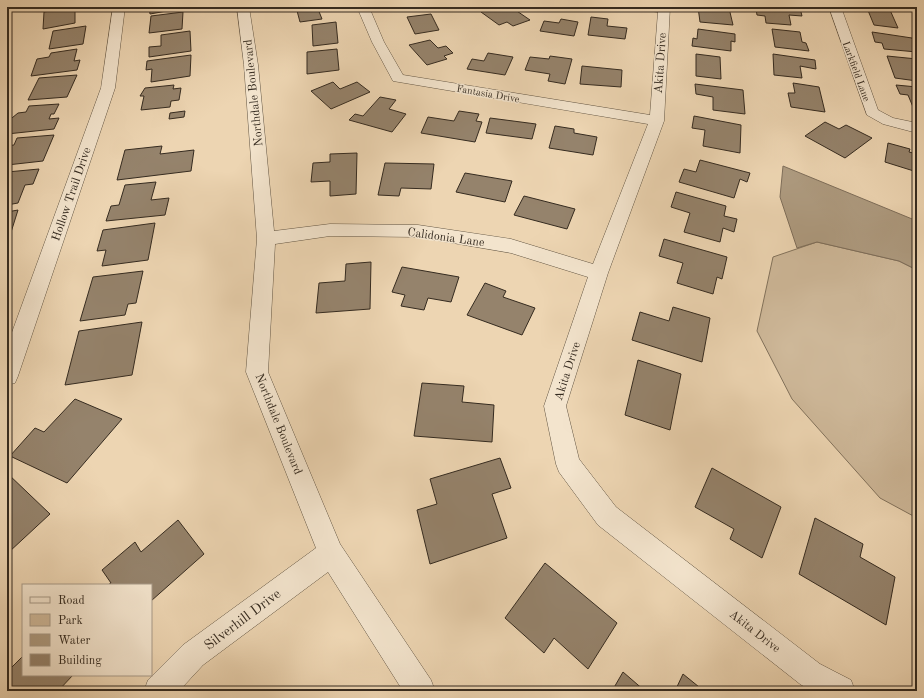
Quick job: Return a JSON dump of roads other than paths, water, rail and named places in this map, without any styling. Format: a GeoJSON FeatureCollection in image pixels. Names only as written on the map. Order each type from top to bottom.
{"type":"FeatureCollection","features":[{"type":"Feature","properties":{"kind":"street","name":"Hollow Trail Drive"},"geometry":{"type":"LineString","coordinates":[[7,376],[108,88],[119,7]]}},
{"type":"Feature","properties":{"kind":"street","name":"Northdale Boulevard"},"geometry":{"type":"LineString","coordinates":[[243,7],[251,65],[266,239],[257,372],[331,553],[420,691]]}},
{"type":"Feature","properties":{"kind":"street","name":"Fantasia Drive"},"geometry":{"type":"LineString","coordinates":[[363,7],[378,42],[398,78],[657,121]]}},
{"type":"Feature","properties":{"kind":"street","name":"Larkfield Lane"},"geometry":{"type":"LineString","coordinates":[[835,7],[872,112],[888,121],[917,128]]}},
{"type":"Feature","properties":{"kind":"street","name":"Akita Drive"},"geometry":{"type":"LineString","coordinates":[[658,8],[657,121],[599,273],[555,406],[568,464],[607,516],[810,674],[840,691]]}},
{"type":"Feature","properties":{"kind":"street","name":"Calidonia Lane"},"geometry":{"type":"LineString","coordinates":[[266,239],[330,230],[418,231],[511,246],[599,273]]}},
{"type":"Feature","properties":{"kind":"street","name":"Silverhill Drive"},"geometry":{"type":"LineString","coordinates":[[158,691],[193,655],[331,553]]}},
{"type":"Feature","properties":{"kind":"water"},"geometry":{"type":"Polygon","coordinates":[[[783,166],[917,221],[917,270],[899,261],[817,242],[797,248],[780,197],[783,166]]]}}]}
